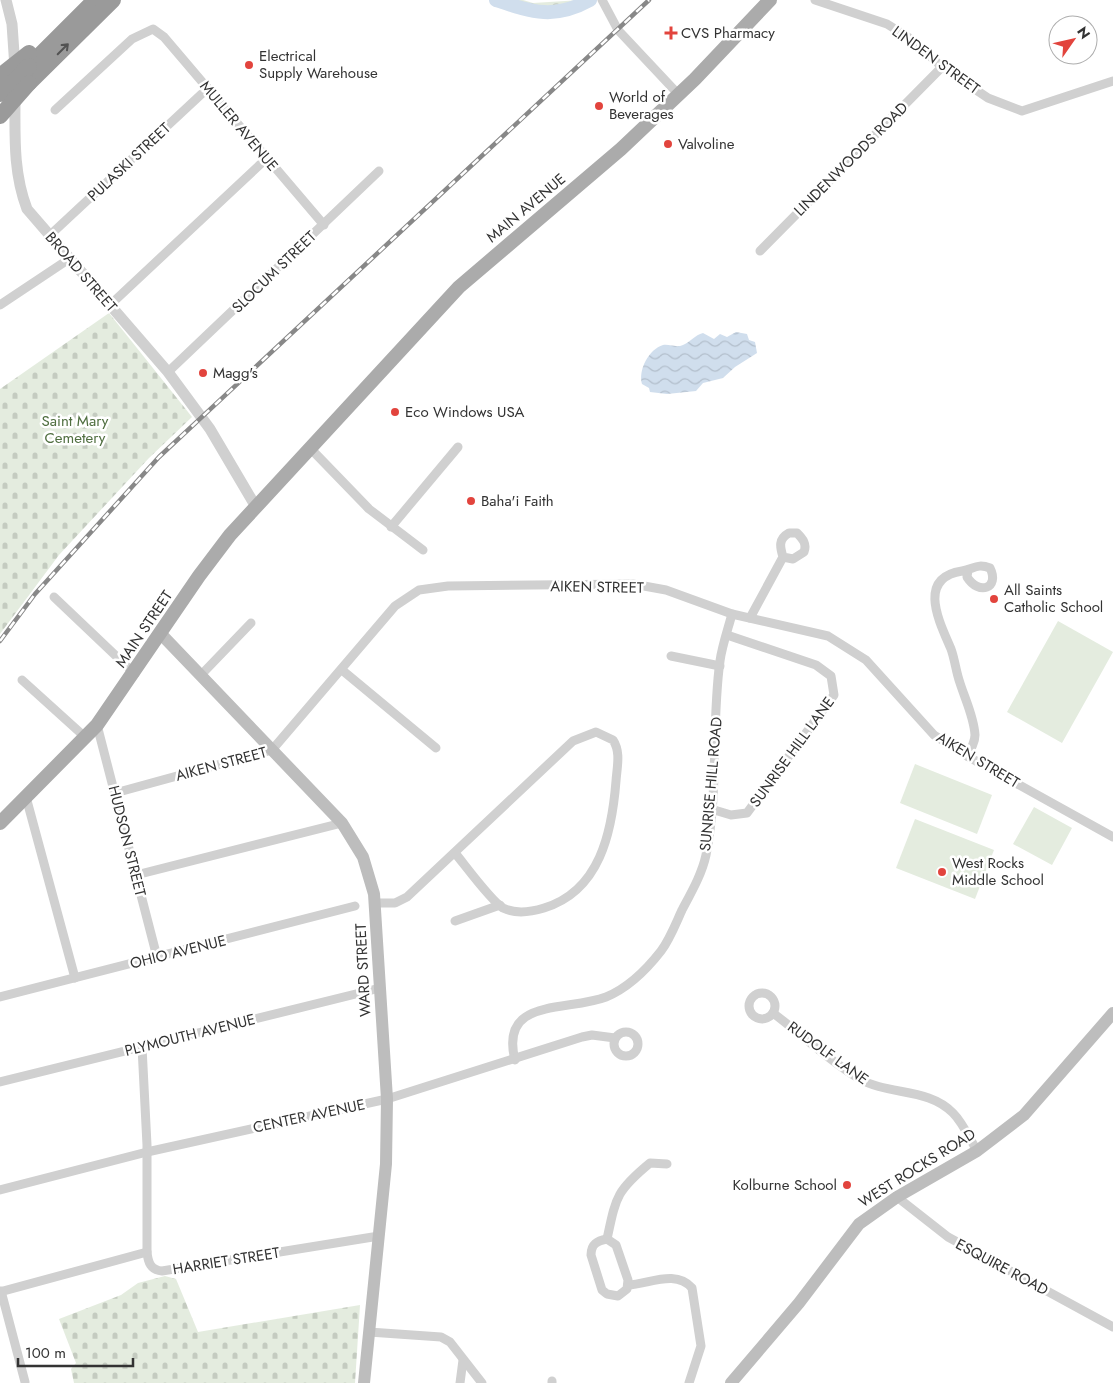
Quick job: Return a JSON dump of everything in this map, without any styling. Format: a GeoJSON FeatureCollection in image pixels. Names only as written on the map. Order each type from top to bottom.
{"type":"FeatureCollection","features":[{"type":"Feature","properties":{"kind":"highway"},"geometry":{"type":"LineString","coordinates":[[0,94],[29,60],[87,0]]}},
{"type":"Feature","properties":{"kind":"highway"},"geometry":{"type":"LineString","coordinates":[[0,76],[29,60],[95,0]]}},
{"type":"Feature","properties":{"kind":"highway"},"geometry":{"type":"LineString","coordinates":[[0,111],[112,0]]}},
{"type":"Feature","properties":{"kind":"highway"},"geometry":{"type":"LineString","coordinates":[[0,116],[29,83]]}},
{"type":"Feature","properties":{"kind":"main road","name":"MAIN AVENUE"},"geometry":{"type":"LineString","coordinates":[[310,449],[459,287],[621,149],[679,95],[770,0]]}},
{"type":"Feature","properties":{"kind":"main road","name":"MAIN STREET"},"geometry":{"type":"LineString","coordinates":[[0,823],[98,726],[207,565],[256,507],[310,449]]}},
{"type":"Feature","properties":{"kind":"main road","name":"WARD STREET"},"geometry":{"type":"LineString","coordinates":[[161,634],[342,823],[363,857],[371,882],[380,988],[388,1142],[364,1383]]}},
{"type":"Feature","properties":{"kind":"main road","name":"WEST ROCKS ROAD"},"geometry":{"type":"LineString","coordinates":[[731,1383],[800,1303],[859,1224],[896,1197],[977,1151],[1024,1115],[1113,1014]]}},
{"type":"Feature","properties":{"kind":"street","name":"BROAD STREET"},"geometry":{"type":"LineString","coordinates":[[6,0],[12,24],[15,53],[15,165],[19,189],[27,209],[168,372],[210,429],[256,507]]}},
{"type":"Feature","properties":{"kind":"street"},"geometry":{"type":"LineString","coordinates":[[602,0],[618,30],[679,95]]}},
{"type":"Feature","properties":{"kind":"street","name":"LINDEN STREET"},"geometry":{"type":"LineString","coordinates":[[815,0],[887,24],[911,39],[942,67],[988,98],[1022,110],[1113,80]]}},
{"type":"Feature","properties":{"kind":"street","name":"MULLER AVENUE"},"geometry":{"type":"LineString","coordinates":[[55,110],[132,39],[153,28],[164,37],[324,225]]}},
{"type":"Feature","properties":{"kind":"street","name":"LINDENWOODS ROAD"},"geometry":{"type":"LineString","coordinates":[[760,251],[942,67]]}},
{"type":"Feature","properties":{"kind":"street","name":"PULASKI STREET"},"geometry":{"type":"LineString","coordinates":[[49,236],[208,88]]}},
{"type":"Feature","properties":{"kind":"street"},"geometry":{"type":"LineString","coordinates":[[110,305],[267,158]]}},
{"type":"Feature","properties":{"kind":"street","name":"SLOCUM STREET"},"geometry":{"type":"LineString","coordinates":[[168,372],[379,171]]}},
{"type":"Feature","properties":{"kind":"street"},"geometry":{"type":"LineString","coordinates":[[0,305],[69,259]]}},
{"type":"Feature","properties":{"kind":"street"},"geometry":{"type":"LineString","coordinates":[[391,527],[458,447]]}},
{"type":"Feature","properties":{"kind":"street"},"geometry":{"type":"LineString","coordinates":[[310,449],[369,509],[423,550]]}},
{"type":"Feature","properties":{"kind":"street"},"geometry":{"type":"LineString","coordinates":[[750,618],[783,558]]}},
{"type":"Feature","properties":{"kind":"street"},"geometry":{"type":"LineString","coordinates":[[967,756],[974,742],[972,721],[951,650],[938,621],[935,608],[936,591],[940,581],[947,574],[968,570]]}},
{"type":"Feature","properties":{"kind":"street","name":"AIKEN STREET"},"geometry":{"type":"LineString","coordinates":[[115,792],[272,750],[395,606],[412,594],[434,587],[632,584],[666,590],[732,614],[828,636],[866,660],[934,735],[967,756],[1113,837]]}},
{"type":"Feature","properties":{"kind":"street"},"geometry":{"type":"LineString","coordinates":[[54,597],[135,674]]}},
{"type":"Feature","properties":{"kind":"street","name":"SUNRISE HILL ROAD"},"geometry":{"type":"LineString","coordinates":[[515,1060],[511,1044],[514,1027],[526,1015],[590,1002],[608,996],[627,985],[645,969],[662,950],[695,884],[706,856],[711,809],[720,666],[732,614]]}},
{"type":"Feature","properties":{"kind":"street"},"geometry":{"type":"LineString","coordinates":[[200,676],[251,623]]}},
{"type":"Feature","properties":{"kind":"street","name":"SUNRISE HILL LANE"},"geometry":{"type":"LineString","coordinates":[[711,809],[731,815],[746,813],[834,695],[831,676],[816,665],[727,635]]}},
{"type":"Feature","properties":{"kind":"street"},"geometry":{"type":"LineString","coordinates":[[671,656],[720,666]]}},
{"type":"Feature","properties":{"kind":"street"},"geometry":{"type":"LineString","coordinates":[[342,670],[436,748]]}},
{"type":"Feature","properties":{"kind":"street"},"geometry":{"type":"LineString","coordinates":[[22,680],[86,737]]}},
{"type":"Feature","properties":{"kind":"street","name":"HUDSON STREET"},"geometry":{"type":"LineString","coordinates":[[98,726],[157,958]]}},
{"type":"Feature","properties":{"kind":"street"},"geometry":{"type":"LineString","coordinates":[[374,903],[395,903],[404,900],[573,741],[592,732],[608,736],[613,740],[618,751],[615,796],[609,836],[597,864],[577,889],[553,905],[520,912],[500,906],[455,853]]}},
{"type":"Feature","properties":{"kind":"street"},"geometry":{"type":"LineString","coordinates":[[26,797],[75,978]]}},
{"type":"Feature","properties":{"kind":"street"},"geometry":{"type":"LineString","coordinates":[[136,875],[342,823]]}},
{"type":"Feature","properties":{"kind":"street","name":"OHIO AVENUE"},"geometry":{"type":"LineString","coordinates":[[0,997],[356,906]]}},
{"type":"Feature","properties":{"kind":"street"},"geometry":{"type":"LineString","coordinates":[[455,922],[500,906]]}},
{"type":"Feature","properties":{"kind":"street","name":"PLYMOUTH AVENUE"},"geometry":{"type":"LineString","coordinates":[[0,1082],[380,988]]}},
{"type":"Feature","properties":{"kind":"street","name":"RUDOLF LANE"},"geometry":{"type":"LineString","coordinates":[[773,1013],[856,1077],[886,1090],[927,1096],[943,1105],[954,1114],[977,1151]]}},
{"type":"Feature","properties":{"kind":"street","name":"CENTER AVENUE"},"geometry":{"type":"LineString","coordinates":[[0,1190],[147,1152],[387,1099],[587,1036],[615,1038]]}},
{"type":"Feature","properties":{"kind":"street"},"geometry":{"type":"LineString","coordinates":[[25,1382],[0,1291],[147,1252],[147,1152],[142,1047]]}},
{"type":"Feature","properties":{"kind":"street"},"geometry":{"type":"LineString","coordinates":[[607,1239],[619,1193],[626,1184],[650,1163],[667,1164]]}},
{"type":"Feature","properties":{"kind":"street","name":"ESQUIRE ROAD"},"geometry":{"type":"LineString","coordinates":[[896,1197],[948,1237],[1113,1327]]}},
{"type":"Feature","properties":{"kind":"street","name":"HARRIET STREET"},"geometry":{"type":"LineString","coordinates":[[147,1252],[151,1266],[162,1271],[379,1236]]}},
{"type":"Feature","properties":{"kind":"street"},"geometry":{"type":"LineString","coordinates":[[607,1239],[613,1241],[616,1245],[628,1285],[623,1293],[618,1296],[607,1294],[602,1290],[591,1250],[596,1242],[607,1239]]}},
{"type":"Feature","properties":{"kind":"street"},"geometry":{"type":"LineString","coordinates":[[628,1285],[642,1284],[662,1277],[687,1282],[692,1288],[701,1346],[688,1383]]}},
{"type":"Feature","properties":{"kind":"street"},"geometry":{"type":"LineString","coordinates":[[369,1332],[441,1337],[450,1342],[482,1383]]}},
{"type":"Feature","properties":{"kind":"street"},"geometry":{"type":"LineString","coordinates":[[460,1383],[463,1360]]}},
{"type":"Feature","properties":{"kind":"green space"},"geometry":{"type":"Polygon","coordinates":[[[497,0],[523,0],[533,3],[581,0],[558,7],[539,9],[497,0]]]}},
{"type":"Feature","properties":{"kind":"green space","name":"Saint Mary Cemetery"},"geometry":{"type":"Polygon","coordinates":[[[109,313],[192,417],[149,458],[59,555],[0,634],[0,389],[109,313]]]}},
{"type":"Feature","properties":{"kind":"green space"},"geometry":{"type":"Polygon","coordinates":[[[1058,621],[1113,652],[1062,743],[1007,712],[1058,621]]]}},
{"type":"Feature","properties":{"kind":"green space"},"geometry":{"type":"Polygon","coordinates":[[[915,764],[992,795],[977,834],[900,803],[915,764]]]}},
{"type":"Feature","properties":{"kind":"green space"},"geometry":{"type":"Polygon","coordinates":[[[1034,807],[1072,828],[1052,865],[1013,844],[1034,807]]]}},
{"type":"Feature","properties":{"kind":"green space"},"geometry":{"type":"Polygon","coordinates":[[[915,819],[994,850],[975,899],[896,868],[915,819]]]}},
{"type":"Feature","properties":{"kind":"green space"},"geometry":{"type":"Polygon","coordinates":[[[165,1276],[176,1279],[198,1332],[360,1305],[355,1383],[74,1383],[71,1369],[76,1363],[59,1319],[121,1295],[138,1283],[165,1276]]]}},
{"type":"Feature","properties":{"kind":"water"},"geometry":{"type":"Polygon","coordinates":[[[736,332],[747,334],[749,340],[755,342],[757,353],[735,367],[723,378],[703,383],[696,391],[667,394],[650,392],[649,388],[642,384],[643,367],[649,355],[658,347],[663,345],[680,346],[703,333],[714,339],[720,334],[727,337],[736,332]]]}},
{"type":"Feature","properties":{"kind":"waterway"},"geometry":{"type":"LineString","coordinates":[[496,0],[532,11],[543,12],[565,10],[590,0]]}},
{"type":"Feature","properties":{"kind":"railway"},"geometry":{"type":"LineString","coordinates":[[0,641],[35,594],[159,457],[649,0]]}},
{"type":"Feature","properties":{"kind":"place","name":"CVS Pharmacy"},"geometry":{"type":"Point","coordinates":[671,33]}},
{"type":"Feature","properties":{"kind":"place","name":"Electrical Supply Warehouse"},"geometry":{"type":"Point","coordinates":[249,65]}},
{"type":"Feature","properties":{"kind":"place","name":"World of Beverages"},"geometry":{"type":"Point","coordinates":[599,106]}},
{"type":"Feature","properties":{"kind":"place","name":"Valvoline"},"geometry":{"type":"Point","coordinates":[668,144]}},
{"type":"Feature","properties":{"kind":"place","name":"Magg's"},"geometry":{"type":"Point","coordinates":[203,373]}},
{"type":"Feature","properties":{"kind":"place","name":"Eco Windows USA"},"geometry":{"type":"Point","coordinates":[395,412]}},
{"type":"Feature","properties":{"kind":"place","name":"Baha'i Faith"},"geometry":{"type":"Point","coordinates":[471,501]}},
{"type":"Feature","properties":{"kind":"place","name":"All Saints Catholic School"},"geometry":{"type":"Point","coordinates":[994,599]}},
{"type":"Feature","properties":{"kind":"place","name":"West Rocks Middle School"},"geometry":{"type":"Point","coordinates":[942,872]}},
{"type":"Feature","properties":{"kind":"place","name":"Kolburne School"},"geometry":{"type":"Point","coordinates":[847,1185]}}]}
